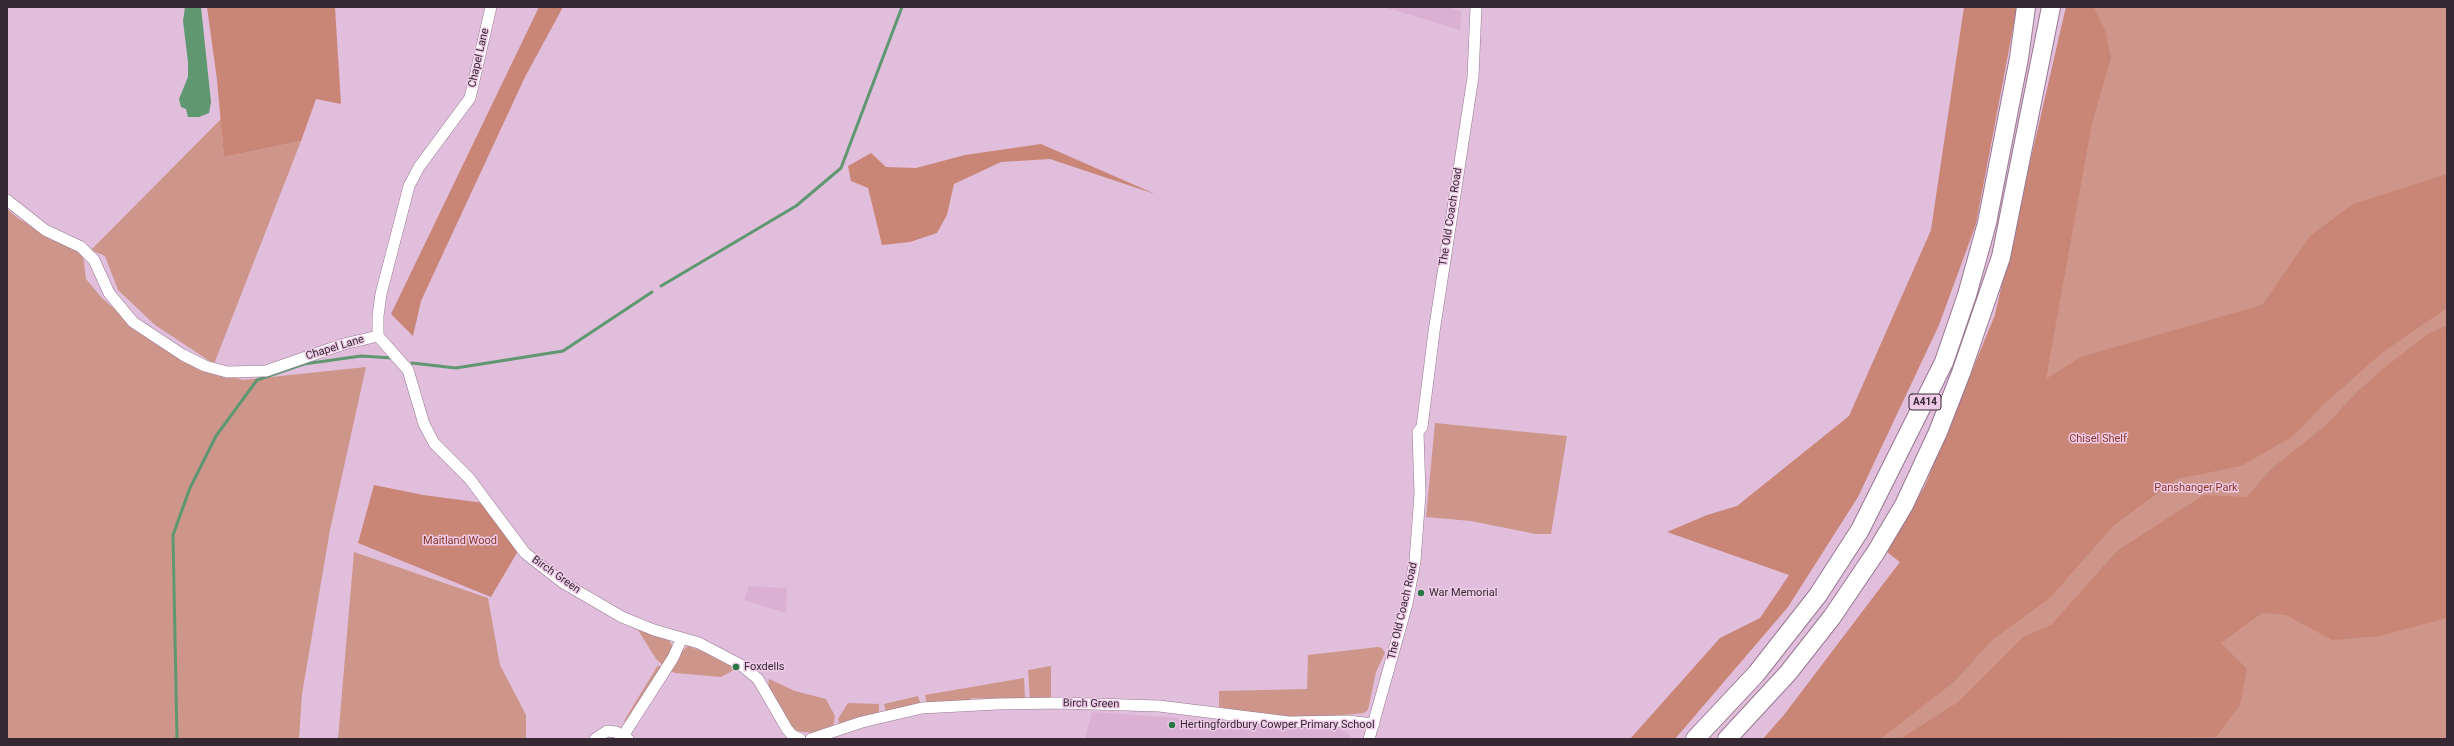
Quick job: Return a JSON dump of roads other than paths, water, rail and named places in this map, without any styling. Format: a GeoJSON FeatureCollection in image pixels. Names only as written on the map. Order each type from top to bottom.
{"type":"FeatureCollection","features":[{"type":"Feature","properties":{"kind":"highway","name":"A414"},"geometry":{"type":"LineString","coordinates":[[1696,739],[1756,674],[1818,595],[1860,530],[1900,455],[1944,362],[1968,294],[1987,223],[2019,58],[2026,7]]}},
{"type":"Feature","properties":{"kind":"highway","name":"A414"},"geometry":{"type":"LineString","coordinates":[[1727,739],[1788,673],[1832,617],[1876,552],[1904,505],[1938,432],[1961,373],[2000,257],[2051,7]]}},
{"type":"Feature","properties":{"kind":"street","name":"Chapel Lane"},"geometry":{"type":"LineString","coordinates":[[7,200],[45,230],[81,247],[94,260],[109,293],[133,322],[182,355],[205,366],[227,372],[266,371],[344,344],[378,336],[378,316],[381,294],[410,186],[418,167],[470,98],[491,7]]}},
{"type":"Feature","properties":{"kind":"street","name":"The Old Coach Road"},"geometry":{"type":"LineString","coordinates":[[1370,739],[1413,573],[1418,533],[1420,456],[1424,447],[1424,432],[1422,427],[1434,332],[1473,77],[1476,7]]}},
{"type":"Feature","properties":{"kind":"street","name":"Birch Green"},"geometry":{"type":"LineString","coordinates":[[378,336],[408,370],[424,424],[434,443],[469,478],[525,554],[562,582],[622,617],[654,630],[682,638],[727,657],[758,678],[787,729],[792,735],[800,739]]}},
{"type":"Feature","properties":{"kind":"street"},"geometry":{"type":"LineString","coordinates":[[595,739],[607,731],[616,732],[626,738],[673,658],[682,638]]}},
{"type":"Feature","properties":{"kind":"street","name":"Birch Green"},"geometry":{"type":"LineString","coordinates":[[811,739],[862,722],[922,708],[997,704],[1060,703],[1144,705],[1289,722],[1347,721],[1374,724]]}},
{"type":"Feature","properties":{"kind":"waterway"},"geometry":{"type":"LineString","coordinates":[[661,286],[796,206],[841,168],[902,7]]}},
{"type":"Feature","properties":{"kind":"waterway"},"geometry":{"type":"LineString","coordinates":[[412,363],[456,368],[563,351],[652,292]]}},
{"type":"Feature","properties":{"kind":"waterway"},"geometry":{"type":"LineString","coordinates":[[177,739],[173,535],[190,488],[216,436],[257,380],[304,364],[361,356],[392,358]]}},
{"type":"Feature","properties":{"kind":"place","name":"War Memorial"},"geometry":{"type":"Point","coordinates":[1421,593]}},
{"type":"Feature","properties":{"kind":"place","name":"Foxdells"},"geometry":{"type":"Point","coordinates":[736,667]}},
{"type":"Feature","properties":{"kind":"place","name":"Hertingfordbury Cowper Primary School"},"geometry":{"type":"Point","coordinates":[1172,725]}},
{"type":"Feature","properties":{"kind":"park label","name":"Chisel Shelf"},"geometry":{"type":"Point","coordinates":[2098,439]}},
{"type":"Feature","properties":{"kind":"park label","name":"Panshanger Park"},"geometry":{"type":"Point","coordinates":[2196,488]}},
{"type":"Feature","properties":{"kind":"park label","name":"Maitland Wood"},"geometry":{"type":"Point","coordinates":[460,541]}}]}
